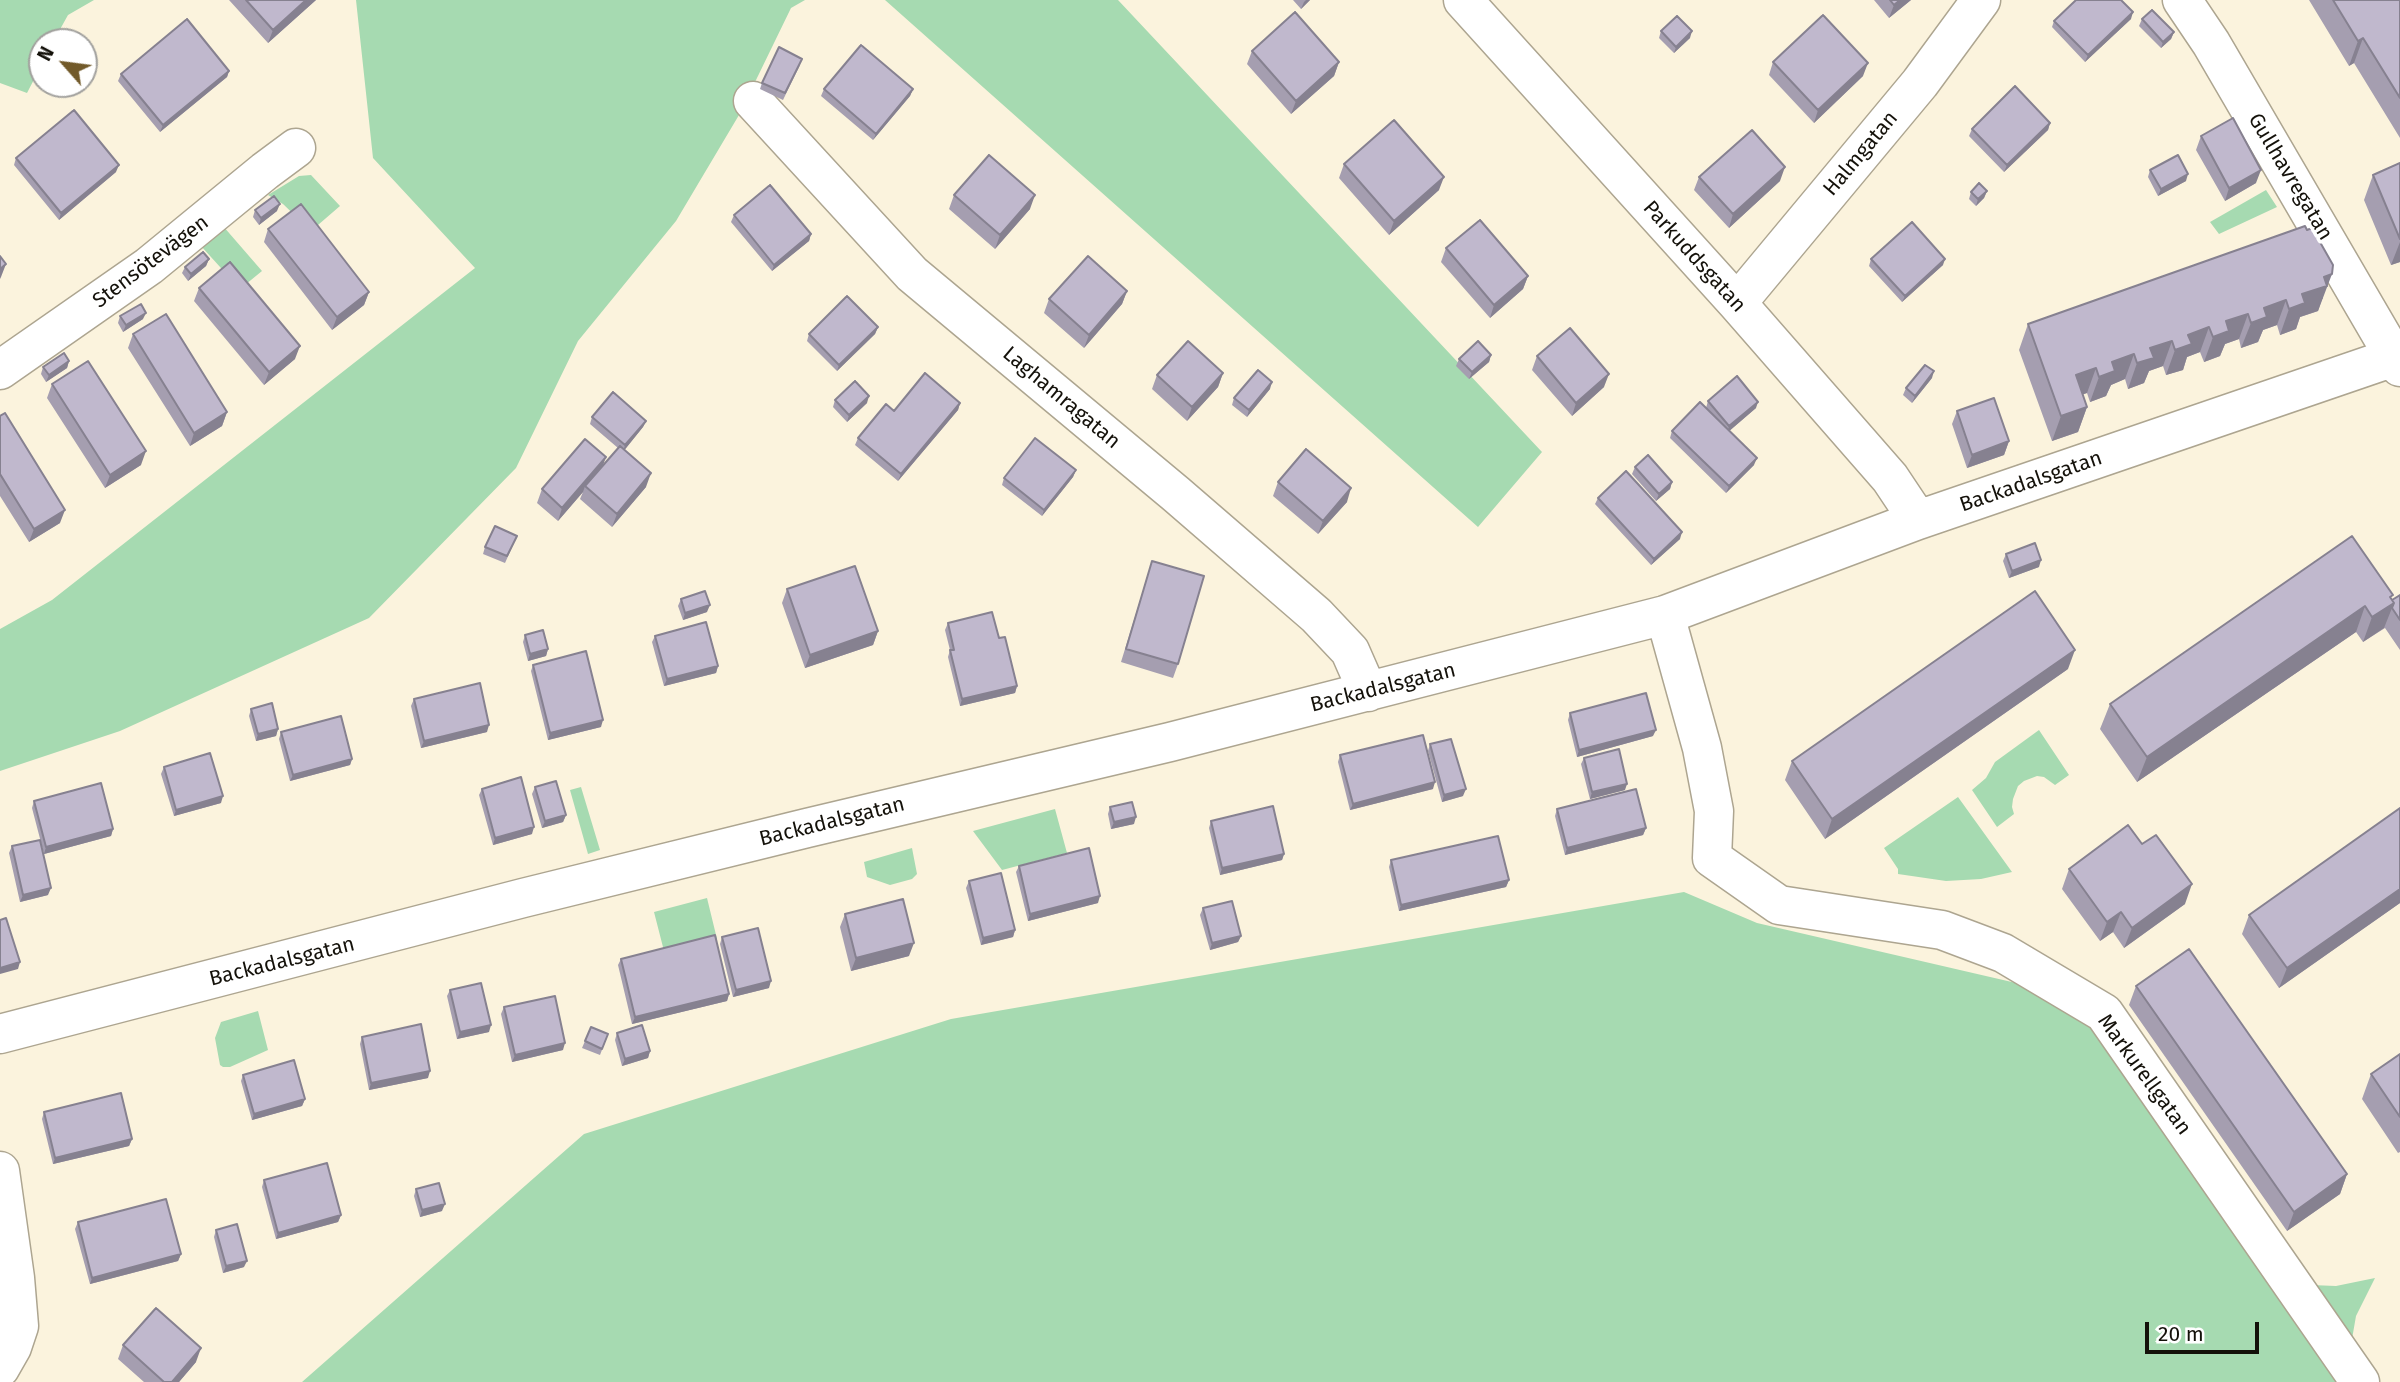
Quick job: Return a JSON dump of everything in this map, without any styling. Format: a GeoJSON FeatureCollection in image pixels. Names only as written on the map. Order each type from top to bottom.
{"type":"FeatureCollection","features":[{"type":"Feature","properties":{"kind":"street","name":"Parkuddsgatan"},"geometry":{"type":"LineString","coordinates":[[1463,0],[1737,303],[1890,478],[1918,520]]}},
{"type":"Feature","properties":{"kind":"street","name":"Halmgatan"},"geometry":{"type":"LineString","coordinates":[[1737,303],[1920,83],[1981,0]]}},
{"type":"Feature","properties":{"kind":"street","name":"Gullhavregatan"},"geometry":{"type":"LineString","coordinates":[[2182,0],[2211,43],[2398,360]]}},
{"type":"Feature","properties":{"kind":"street","name":"Laghamragatan"},"geometry":{"type":"LineString","coordinates":[[753,101],[912,274],[1176,494],[1316,615],[1350,651],[1368,692]]}},
{"type":"Feature","properties":{"kind":"street","name":"Stensötevägen"},"geometry":{"type":"LineString","coordinates":[[0,370],[149,266],[296,148]]}},
{"type":"Feature","properties":{"kind":"street","name":"Backadalsgatan"},"geometry":{"type":"LineString","coordinates":[[0,1034],[523,898],[1368,692],[1665,615],[1918,520],[2398,360]]}},
{"type":"Feature","properties":{"kind":"street","name":"Markurellgatan"},"geometry":{"type":"LineString","coordinates":[[1665,615],[1707,773],[1714,811],[1712,858],[1779,905],[1942,930],[2003,953],[2104,1013],[2360,1382]]}},
{"type":"Feature","properties":{"kind":"street"},"geometry":{"type":"LineString","coordinates":[[0,1171],[19,1326],[12,1347],[0,1368]]}},
{"type":"Feature","properties":{"kind":"green space"},"geometry":{"type":"Polygon","coordinates":[[[0,0],[94,0],[68,15],[61,28],[28,28],[27,93],[0,83],[0,0]]]}},
{"type":"Feature","properties":{"kind":"green space"},"geometry":{"type":"Polygon","coordinates":[[[356,0],[805,0],[791,8],[739,115],[676,221],[578,341],[516,468],[369,618],[120,731],[0,771],[0,629],[52,600],[475,268],[373,158],[356,0]]]}},
{"type":"Feature","properties":{"kind":"green space"},"geometry":{"type":"Polygon","coordinates":[[[885,0],[1118,0],[1542,452],[1478,527],[885,0]]]}},
{"type":"Feature","properties":{"kind":"green space"},"geometry":{"type":"Polygon","coordinates":[[[311,175],[340,206],[311,231],[283,204],[268,195],[299,176],[311,175]]]}},
{"type":"Feature","properties":{"kind":"green space"},"geometry":{"type":"Polygon","coordinates":[[[2266,190],[2277,207],[2219,234],[2210,222],[2266,190]]]}},
{"type":"Feature","properties":{"kind":"green space"},"geometry":{"type":"Polygon","coordinates":[[[223,226],[262,271],[240,289],[201,246],[223,226]]]}},
{"type":"Feature","properties":{"kind":"green space"},"geometry":{"type":"Polygon","coordinates":[[[2039,730],[2069,775],[2055,785],[2044,777],[2037,776],[2024,781],[2018,786],[2013,799],[2014,814],[1997,827],[1972,790],[1986,778],[1995,762],[2039,730]]]}},
{"type":"Feature","properties":{"kind":"green space"},"geometry":{"type":"Polygon","coordinates":[[[581,787],[600,850],[588,854],[570,790],[581,787]]]}},
{"type":"Feature","properties":{"kind":"green space"},"geometry":{"type":"Polygon","coordinates":[[[1958,797],[2012,872],[1981,879],[1946,881],[1898,874],[1898,869],[1884,848],[1958,797]]]}},
{"type":"Feature","properties":{"kind":"green space"},"geometry":{"type":"Polygon","coordinates":[[[1055,809],[1067,853],[1002,870],[973,831],[1055,809]]]}},
{"type":"Feature","properties":{"kind":"green space"},"geometry":{"type":"Polygon","coordinates":[[[912,848],[917,874],[912,879],[890,885],[867,877],[864,862],[912,848]]]}},
{"type":"Feature","properties":{"kind":"green space"},"geometry":{"type":"Polygon","coordinates":[[[1684,892],[1757,923],[2042,989],[2116,1046],[2343,1382],[302,1382],[584,1134],[951,1019],[1684,892]]]}},
{"type":"Feature","properties":{"kind":"green space"},"geometry":{"type":"Polygon","coordinates":[[[707,898],[717,939],[664,951],[654,912],[707,898]]]}},
{"type":"Feature","properties":{"kind":"green space"},"geometry":{"type":"Polygon","coordinates":[[[258,1011],[268,1050],[230,1067],[223,1067],[220,1065],[215,1038],[221,1022],[258,1011]]]}},
{"type":"Feature","properties":{"kind":"green space"},"geometry":{"type":"Polygon","coordinates":[[[2375,1278],[2356,1316],[2352,1339],[2311,1285],[2336,1286],[2375,1278]]]}},
{"type":"Feature","properties":{"kind":"building"},"geometry":{"type":"Polygon","coordinates":[[[246,0],[306,0],[273,30],[246,0]]]}},
{"type":"Feature","properties":{"kind":"building"},"geometry":{"type":"Polygon","coordinates":[[[2076,0],[2121,0],[2133,12],[2088,55],[2054,21],[2076,0]]]}},
{"type":"Feature","properties":{"kind":"building"},"geometry":{"type":"Polygon","coordinates":[[[2333,0],[2400,0],[2400,98],[2363,38],[2358,41],[2333,0]]]}},
{"type":"Feature","properties":{"kind":"building"},"geometry":{"type":"Polygon","coordinates":[[[2152,10],[2174,32],[2163,42],[2142,19],[2152,10]]]}},
{"type":"Feature","properties":{"kind":"building"},"geometry":{"type":"Polygon","coordinates":[[[1295,12],[1339,62],[1296,101],[1252,51],[1295,12]]]}},
{"type":"Feature","properties":{"kind":"building"},"geometry":{"type":"Polygon","coordinates":[[[1823,15],[1868,63],[1818,110],[1773,62],[1823,15]]]}},
{"type":"Feature","properties":{"kind":"building"},"geometry":{"type":"Polygon","coordinates":[[[1677,16],[1692,31],[1676,47],[1661,31],[1677,16]]]}},
{"type":"Feature","properties":{"kind":"building"},"geometry":{"type":"Polygon","coordinates":[[[187,19],[229,71],[163,125],[121,74],[187,19]]]}},
{"type":"Feature","properties":{"kind":"building"},"geometry":{"type":"Polygon","coordinates":[[[861,45],[913,89],[876,134],[824,89],[861,45]]]}},
{"type":"Feature","properties":{"kind":"building"},"geometry":{"type":"Polygon","coordinates":[[[779,47],[802,59],[785,93],[762,83],[779,47]]]}},
{"type":"Feature","properties":{"kind":"building"},"geometry":{"type":"Polygon","coordinates":[[[2015,86],[2050,123],[2007,165],[1972,129],[2015,86]]]}},
{"type":"Feature","properties":{"kind":"building"},"geometry":{"type":"Polygon","coordinates":[[[74,110],[119,165],[61,213],[16,158],[74,110]]]}},
{"type":"Feature","properties":{"kind":"building"},"geometry":{"type":"Polygon","coordinates":[[[2233,118],[2261,170],[2229,188],[2201,136],[2233,118]]]}},
{"type":"Feature","properties":{"kind":"building"},"geometry":{"type":"Polygon","coordinates":[[[1394,120],[1444,177],[1394,221],[1344,164],[1394,120]]]}},
{"type":"Feature","properties":{"kind":"building"},"geometry":{"type":"Polygon","coordinates":[[[1752,130],[1785,167],[1733,214],[1699,177],[1752,130]]]}},
{"type":"Feature","properties":{"kind":"building"},"geometry":{"type":"Polygon","coordinates":[[[989,155],[1035,195],[1000,235],[954,195],[989,155]]]}},
{"type":"Feature","properties":{"kind":"building"},"geometry":{"type":"Polygon","coordinates":[[[2178,155],[2188,174],[2161,189],[2150,170],[2178,155]]]}},
{"type":"Feature","properties":{"kind":"building"},"geometry":{"type":"Polygon","coordinates":[[[2400,163],[2400,239],[2373,175],[2400,163]]]}},
{"type":"Feature","properties":{"kind":"building"},"geometry":{"type":"Polygon","coordinates":[[[1979,183],[1987,191],[1978,199],[1971,192],[1979,183]]]}},
{"type":"Feature","properties":{"kind":"building"},"geometry":{"type":"Polygon","coordinates":[[[770,185],[811,234],[774,265],[734,215],[770,185]]]}},
{"type":"Feature","properties":{"kind":"building"},"geometry":{"type":"Polygon","coordinates":[[[274,196],[280,204],[261,218],[255,210],[274,196]]]}},
{"type":"Feature","properties":{"kind":"building"},"geometry":{"type":"Polygon","coordinates":[[[301,204],[369,292],[337,317],[268,229],[301,204]]]}},
{"type":"Feature","properties":{"kind":"building"},"geometry":{"type":"Polygon","coordinates":[[[1480,220],[1528,276],[1494,305],[1446,248],[1480,220]]]}},
{"type":"Feature","properties":{"kind":"building"},"geometry":{"type":"Polygon","coordinates":[[[1912,222],[1945,259],[1905,296],[1871,259],[1912,222]]]}},
{"type":"Feature","properties":{"kind":"building"},"geometry":{"type":"Polygon","coordinates":[[[2305,226],[2307,230],[2312,228],[2333,265],[2332,274],[2324,277],[2327,286],[2302,294],[2305,303],[2289,309],[2286,300],[2264,308],[2267,317],[2251,323],[2248,314],[2226,321],[2229,331],[2213,337],[2209,327],[2188,335],[2192,344],[2175,350],[2172,341],[2150,348],[2154,358],[2137,363],[2134,354],[2112,362],[2115,371],[2099,377],[2096,368],[2076,375],[2087,407],[2061,416],[2028,324],[2305,226]]]}},
{"type":"Feature","properties":{"kind":"building"},"geometry":{"type":"Polygon","coordinates":[[[203,252],[209,259],[191,274],[185,267],[203,252]]]}},
{"type":"Feature","properties":{"kind":"building"},"geometry":{"type":"Polygon","coordinates":[[[0,256],[6,264],[0,269],[0,256]]]}},
{"type":"Feature","properties":{"kind":"building"},"geometry":{"type":"Polygon","coordinates":[[[1088,256],[1127,291],[1089,335],[1049,299],[1088,256]]]}},
{"type":"Feature","properties":{"kind":"building"},"geometry":{"type":"Polygon","coordinates":[[[230,262],[300,346],[269,372],[199,288],[230,262]]]}},
{"type":"Feature","properties":{"kind":"building"},"geometry":{"type":"Polygon","coordinates":[[[847,296],[878,327],[839,365],[809,334],[847,296]]]}},
{"type":"Feature","properties":{"kind":"building"},"geometry":{"type":"Polygon","coordinates":[[[141,304],[146,313],[126,325],[120,316],[141,304]]]}},
{"type":"Feature","properties":{"kind":"building"},"geometry":{"type":"Polygon","coordinates":[[[166,314],[227,412],[194,433],[133,334],[166,314]]]}},
{"type":"Feature","properties":{"kind":"building"},"geometry":{"type":"Polygon","coordinates":[[[1570,328],[1609,374],[1576,403],[1537,356],[1570,328]]]}},
{"type":"Feature","properties":{"kind":"building"},"geometry":{"type":"Polygon","coordinates":[[[1188,341],[1223,373],[1192,407],[1157,375],[1188,341]]]}},
{"type":"Feature","properties":{"kind":"building"},"geometry":{"type":"Polygon","coordinates":[[[1478,341],[1491,355],[1472,372],[1459,359],[1478,341]]]}},
{"type":"Feature","properties":{"kind":"building"},"geometry":{"type":"Polygon","coordinates":[[[64,353],[69,361],[49,375],[43,367],[64,353]]]}},
{"type":"Feature","properties":{"kind":"building"},"geometry":{"type":"Polygon","coordinates":[[[88,361],[146,451],[110,475],[52,384],[88,361]]]}},
{"type":"Feature","properties":{"kind":"building"},"geometry":{"type":"Polygon","coordinates":[[[1925,365],[1934,371],[1915,396],[1906,388],[1925,365]]]}},
{"type":"Feature","properties":{"kind":"building"},"geometry":{"type":"Polygon","coordinates":[[[1258,370],[1272,382],[1249,410],[1234,398],[1258,370]]]}},
{"type":"Feature","properties":{"kind":"building"},"geometry":{"type":"Polygon","coordinates":[[[925,373],[960,403],[901,474],[858,438],[886,404],[894,411],[925,373]]]}},
{"type":"Feature","properties":{"kind":"building"},"geometry":{"type":"Polygon","coordinates":[[[1737,376],[1758,402],[1729,426],[1708,401],[1737,376]]]}},
{"type":"Feature","properties":{"kind":"building"},"geometry":{"type":"Polygon","coordinates":[[[855,381],[869,396],[849,415],[835,400],[855,381]]]}},
{"type":"Feature","properties":{"kind":"building"},"geometry":{"type":"Polygon","coordinates":[[[613,392],[646,421],[625,445],[592,417],[613,392]]]}},
{"type":"Feature","properties":{"kind":"building"},"geometry":{"type":"Polygon","coordinates":[[[1994,398],[2009,441],[1972,455],[1957,411],[1994,398]]]}},
{"type":"Feature","properties":{"kind":"building"},"geometry":{"type":"Polygon","coordinates":[[[1700,402],[1757,458],[1729,486],[1672,431],[1700,402]]]}},
{"type":"Feature","properties":{"kind":"building"},"geometry":{"type":"Polygon","coordinates":[[[5,413],[65,510],[34,529],[0,474],[0,416],[5,413]]]}},
{"type":"Feature","properties":{"kind":"building"},"geometry":{"type":"Polygon","coordinates":[[[1035,438],[1076,470],[1044,510],[1004,478],[1035,438]]]}},
{"type":"Feature","properties":{"kind":"building"},"geometry":{"type":"Polygon","coordinates":[[[585,439],[606,457],[562,508],[542,489],[585,439]]]}},
{"type":"Feature","properties":{"kind":"building"},"geometry":{"type":"Polygon","coordinates":[[[620,446],[651,473],[617,514],[585,486],[620,446]]]}},
{"type":"Feature","properties":{"kind":"building"},"geometry":{"type":"Polygon","coordinates":[[[1306,449],[1351,488],[1323,521],[1278,482],[1306,449]]]}},
{"type":"Feature","properties":{"kind":"building"},"geometry":{"type":"Polygon","coordinates":[[[1648,455],[1672,482],[1659,494],[1635,467],[1648,455]]]}},
{"type":"Feature","properties":{"kind":"building"},"geometry":{"type":"Polygon","coordinates":[[[1626,471],[1682,532],[1654,559],[1598,498],[1626,471]]]}},
{"type":"Feature","properties":{"kind":"building"},"geometry":{"type":"Polygon","coordinates":[[[495,526],[517,536],[507,556],[485,547],[495,526]]]}},
{"type":"Feature","properties":{"kind":"building"},"geometry":{"type":"Polygon","coordinates":[[[2352,536],[2393,595],[2390,597],[2394,603],[2372,617],[2365,606],[2147,757],[2110,704],[2352,536]]]}},
{"type":"Feature","properties":{"kind":"building"},"geometry":{"type":"Polygon","coordinates":[[[2035,543],[2041,560],[2012,571],[2006,554],[2035,543]]]}},
{"type":"Feature","properties":{"kind":"building"},"geometry":{"type":"Polygon","coordinates":[[[1152,561],[1204,576],[1178,664],[1126,649],[1152,561]]]}},
{"type":"Feature","properties":{"kind":"building"},"geometry":{"type":"Polygon","coordinates":[[[855,566],[878,631],[810,655],[787,589],[855,566]]]}},
{"type":"Feature","properties":{"kind":"building"},"geometry":{"type":"Polygon","coordinates":[[[705,591],[710,605],[685,613],[681,599],[705,591]]]}},
{"type":"Feature","properties":{"kind":"building"},"geometry":{"type":"Polygon","coordinates":[[[2035,591],[2075,650],[1832,819],[1792,761],[2035,591]]]}},
{"type":"Feature","properties":{"kind":"building"},"geometry":{"type":"Polygon","coordinates":[[[2400,595],[2400,620],[2392,608],[2392,600],[2400,595]]]}},
{"type":"Feature","properties":{"kind":"building"},"geometry":{"type":"Polygon","coordinates":[[[992,612],[999,638],[1005,637],[1017,686],[962,699],[950,650],[954,650],[948,623],[992,612]]]}},
{"type":"Feature","properties":{"kind":"building"},"geometry":{"type":"Polygon","coordinates":[[[706,622],[718,666],[667,679],[655,636],[706,622]]]}},
{"type":"Feature","properties":{"kind":"building"},"geometry":{"type":"Polygon","coordinates":[[[543,630],[548,649],[530,654],[525,635],[543,630]]]}},
{"type":"Feature","properties":{"kind":"building"},"geometry":{"type":"Polygon","coordinates":[[[586,651],[603,720],[550,733],[533,665],[586,651]]]}},
{"type":"Feature","properties":{"kind":"building"},"geometry":{"type":"Polygon","coordinates":[[[480,683],[489,725],[424,741],[414,699],[480,683]]]}},
{"type":"Feature","properties":{"kind":"building"},"geometry":{"type":"Polygon","coordinates":[[[1646,693],[1656,730],[1579,750],[1570,713],[1646,693]]]}},
{"type":"Feature","properties":{"kind":"building"},"geometry":{"type":"Polygon","coordinates":[[[272,703],[278,729],[258,734],[251,709],[272,703]]]}},
{"type":"Feature","properties":{"kind":"building"},"geometry":{"type":"Polygon","coordinates":[[[341,716],[352,759],[293,775],[281,732],[341,716]]]}},
{"type":"Feature","properties":{"kind":"building"},"geometry":{"type":"Polygon","coordinates":[[[1423,735],[1435,782],[1353,804],[1340,755],[1423,735]]]}},
{"type":"Feature","properties":{"kind":"building"},"geometry":{"type":"Polygon","coordinates":[[[1451,739],[1466,789],[1444,795],[1430,744],[1451,739]]]}},
{"type":"Feature","properties":{"kind":"building"},"geometry":{"type":"Polygon","coordinates":[[[1619,749],[1627,784],[1592,792],[1584,758],[1619,749]]]}},
{"type":"Feature","properties":{"kind":"building"},"geometry":{"type":"Polygon","coordinates":[[[210,753],[223,796],[176,810],[164,767],[210,753]]]}},
{"type":"Feature","properties":{"kind":"building"},"geometry":{"type":"Polygon","coordinates":[[[521,777],[534,827],[495,838],[482,789],[521,777]]]}},
{"type":"Feature","properties":{"kind":"building"},"geometry":{"type":"Polygon","coordinates":[[[556,781],[566,815],[545,821],[535,787],[556,781]]]}},
{"type":"Feature","properties":{"kind":"building"},"geometry":{"type":"Polygon","coordinates":[[[101,783],[113,829],[46,847],[34,801],[101,783]]]}},
{"type":"Feature","properties":{"kind":"building"},"geometry":{"type":"Polygon","coordinates":[[[1636,789],[1646,828],[1567,848],[1557,809],[1636,789]]]}},
{"type":"Feature","properties":{"kind":"building"},"geometry":{"type":"Polygon","coordinates":[[[1132,802],[1136,817],[1114,822],[1110,807],[1132,802]]]}},
{"type":"Feature","properties":{"kind":"building"},"geometry":{"type":"Polygon","coordinates":[[[1273,806],[1284,854],[1222,868],[1211,821],[1273,806]]]}},
{"type":"Feature","properties":{"kind":"building"},"geometry":{"type":"Polygon","coordinates":[[[2400,808],[2400,889],[2287,968],[2249,915],[2400,808]]]}},
{"type":"Feature","properties":{"kind":"building"},"geometry":{"type":"Polygon","coordinates":[[[2128,825],[2142,844],[2156,835],[2192,884],[2132,928],[2121,912],[2107,922],[2069,869],[2128,825]]]}},
{"type":"Feature","properties":{"kind":"building"},"geometry":{"type":"Polygon","coordinates":[[[1498,836],[1509,880],[1401,905],[1391,860],[1498,836]]]}},
{"type":"Feature","properties":{"kind":"building"},"geometry":{"type":"Polygon","coordinates":[[[40,840],[51,888],[23,895],[12,846],[40,840]]]}},
{"type":"Feature","properties":{"kind":"building"},"geometry":{"type":"Polygon","coordinates":[[[1089,848],[1100,896],[1030,914],[1019,866],[1089,848]]]}},
{"type":"Feature","properties":{"kind":"building"},"geometry":{"type":"Polygon","coordinates":[[[1001,873],[1015,930],[983,938],[969,881],[1001,873]]]}},
{"type":"Feature","properties":{"kind":"building"},"geometry":{"type":"Polygon","coordinates":[[[903,899],[914,943],[856,958],[845,914],[903,899]]]}},
{"type":"Feature","properties":{"kind":"building"},"geometry":{"type":"Polygon","coordinates":[[[1232,901],[1241,936],[1212,943],[1203,908],[1232,901]]]}},
{"type":"Feature","properties":{"kind":"building"},"geometry":{"type":"Polygon","coordinates":[[[6,918],[20,962],[0,968],[0,920],[6,918]]]}},
{"type":"Feature","properties":{"kind":"building"},"geometry":{"type":"Polygon","coordinates":[[[758,928],[771,981],[736,990],[722,937],[758,928]]]}},
{"type":"Feature","properties":{"kind":"building"},"geometry":{"type":"Polygon","coordinates":[[[715,935],[729,994],[635,1017],[621,959],[715,935]]]}},
{"type":"Feature","properties":{"kind":"building"},"geometry":{"type":"Polygon","coordinates":[[[2189,949],[2347,1174],[2294,1212],[2136,986],[2189,949]]]}},
{"type":"Feature","properties":{"kind":"building"},"geometry":{"type":"Polygon","coordinates":[[[481,983],[491,1025],[460,1032],[450,990],[481,983]]]}},
{"type":"Feature","properties":{"kind":"building"},"geometry":{"type":"Polygon","coordinates":[[[555,996],[565,1043],[515,1055],[504,1007],[555,996]]]}},
{"type":"Feature","properties":{"kind":"building"},"geometry":{"type":"Polygon","coordinates":[[[421,1024],[430,1071],[371,1083],[362,1037],[421,1024]]]}},
{"type":"Feature","properties":{"kind":"building"},"geometry":{"type":"Polygon","coordinates":[[[642,1025],[650,1051],[625,1059],[617,1033],[642,1025]]]}},
{"type":"Feature","properties":{"kind":"building"},"geometry":{"type":"Polygon","coordinates":[[[591,1027],[608,1034],[602,1049],[585,1041],[591,1027]]]}},
{"type":"Feature","properties":{"kind":"building"},"geometry":{"type":"Polygon","coordinates":[[[2400,1054],[2400,1117],[2371,1074],[2400,1054]]]}},
{"type":"Feature","properties":{"kind":"building"},"geometry":{"type":"Polygon","coordinates":[[[294,1060],[305,1099],[254,1114],[243,1075],[294,1060]]]}},
{"type":"Feature","properties":{"kind":"building"},"geometry":{"type":"Polygon","coordinates":[[[121,1093],[132,1139],[55,1158],[44,1112],[121,1093]]]}},
{"type":"Feature","properties":{"kind":"building"},"geometry":{"type":"Polygon","coordinates":[[[327,1163],[341,1215],[278,1233],[264,1180],[327,1163]]]}},
{"type":"Feature","properties":{"kind":"building"},"geometry":{"type":"Polygon","coordinates":[[[439,1183],[445,1204],[422,1210],[416,1189],[439,1183]]]}},
{"type":"Feature","properties":{"kind":"building"},"geometry":{"type":"Polygon","coordinates":[[[166,1199],[181,1254],[92,1278],[78,1222],[166,1199]]]}},
{"type":"Feature","properties":{"kind":"building"},"geometry":{"type":"Polygon","coordinates":[[[237,1224],[247,1261],[226,1266],[216,1230],[237,1224]]]}},
{"type":"Feature","properties":{"kind":"building"},"geometry":{"type":"Polygon","coordinates":[[[156,1308],[201,1348],[172,1382],[164,1382],[123,1345],[156,1308]]]}}]}
